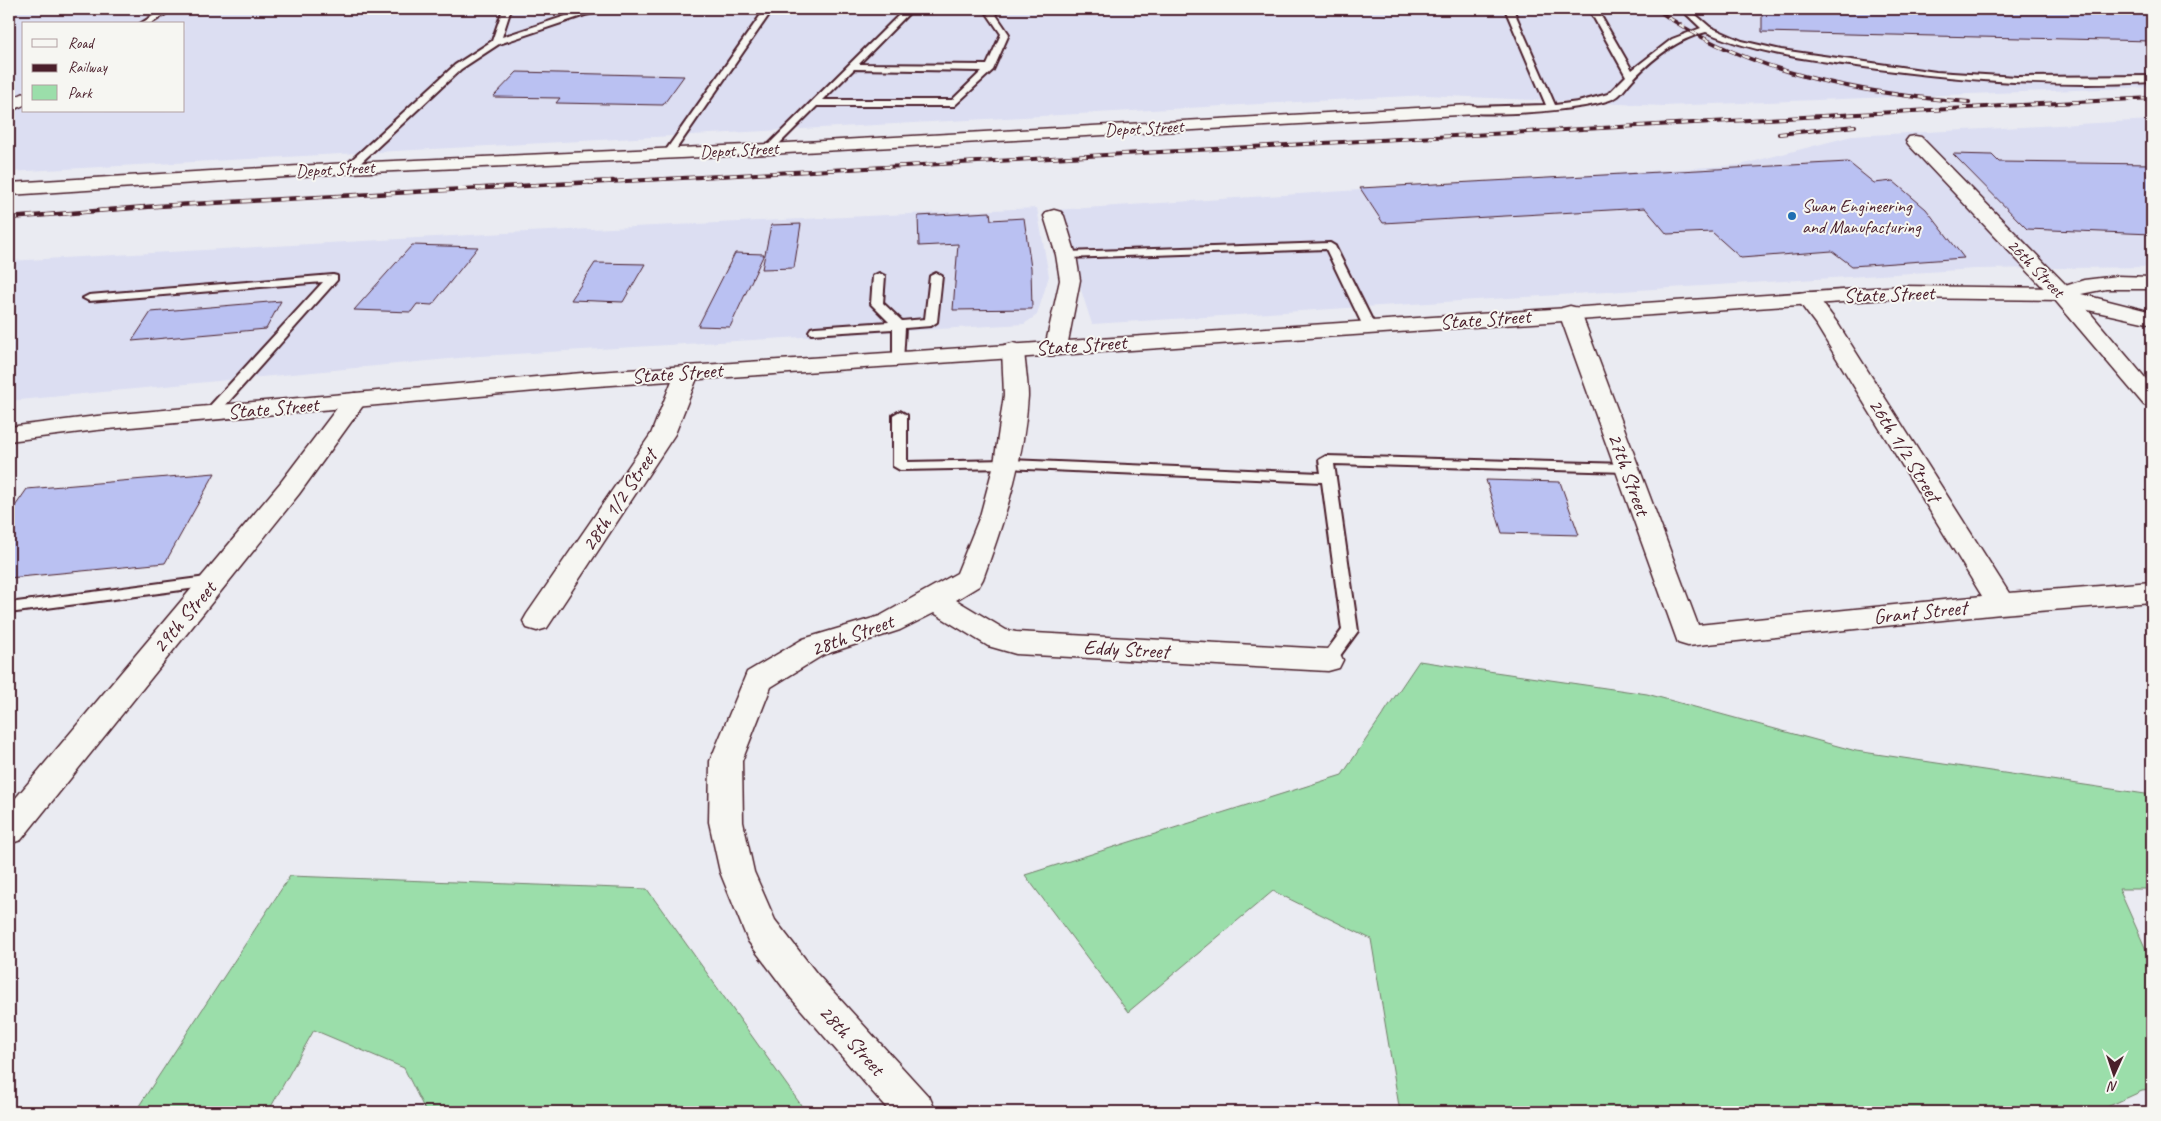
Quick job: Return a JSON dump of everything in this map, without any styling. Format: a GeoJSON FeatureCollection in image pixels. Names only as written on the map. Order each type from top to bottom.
{"type":"FeatureCollection","features":[{"type":"Feature","properties":{"kind":"street"},"geometry":{"type":"LineString","coordinates":[[9,107],[22,99]]}},
{"type":"Feature","properties":{"kind":"street","name":"Depot Street"},"geometry":{"type":"LineString","coordinates":[[9,189],[349,168],[769,149],[1470,110]]}},
{"type":"Feature","properties":{"kind":"street","name":"26th Street"},"geometry":{"type":"LineString","coordinates":[[1915,141],[2062,294],[2152,400]]}},
{"type":"Feature","properties":{"kind":"street"},"geometry":{"type":"LineString","coordinates":[[1054,216],[1066,254],[1070,280],[1056,347]]}},
{"type":"Feature","properties":{"kind":"street","name":"State Street"},"geometry":{"type":"LineString","coordinates":[[9,434],[210,413],[687,372],[1903,292],[2062,294],[2078,286],[2106,282],[2152,283]]}},
{"type":"Feature","properties":{"kind":"street"},"geometry":{"type":"LineString","coordinates":[[2062,294],[2087,303],[2152,318]]}},
{"type":"Feature","properties":{"kind":"street","name":"26th 1/2 Street"},"geometry":{"type":"LineString","coordinates":[[1807,298],[1827,324],[2001,604]]}},
{"type":"Feature","properties":{"kind":"street","name":"27th Street"},"geometry":{"type":"LineString","coordinates":[[1570,313],[1688,636]]}},
{"type":"Feature","properties":{"kind":"street","name":"28th Street"},"geometry":{"type":"LineString","coordinates":[[916,1112],[804,986],[760,930],[737,872],[726,822],[726,761],[758,680],[813,647],[890,623],[935,600],[969,579],[993,516],[1008,464],[1016,395],[1013,350]]}},
{"type":"Feature","properties":{"kind":"street","name":"28th 1/2 Street"},"geometry":{"type":"LineString","coordinates":[[537,621],[664,434],[687,372]]}},
{"type":"Feature","properties":{"kind":"street","name":"29th Street"},"geometry":{"type":"LineString","coordinates":[[9,830],[290,488],[355,400]]}},
{"type":"Feature","properties":{"kind":"street","name":"Grant Street"},"geometry":{"type":"LineString","coordinates":[[1688,636],[2001,604],[2152,592]]}},
{"type":"Feature","properties":{"kind":"street","name":"Eddy Street"},"geometry":{"type":"LineString","coordinates":[[935,600],[998,639],[1016,643],[1328,660]]}},
{"type":"Feature","properties":{"kind":"lane"},"geometry":{"type":"LineString","coordinates":[[147,22],[169,9]]}},
{"type":"Feature","properties":{"kind":"lane"},"geometry":{"type":"LineString","coordinates":[[496,42],[507,9]]}},
{"type":"Feature","properties":{"kind":"lane"},"geometry":{"type":"LineString","coordinates":[[349,168],[458,67],[496,42],[584,13],[609,9]]}},
{"type":"Feature","properties":{"kind":"lane"},"geometry":{"type":"LineString","coordinates":[[669,154],[769,9]]}},
{"type":"Feature","properties":{"kind":"lane"},"geometry":{"type":"LineString","coordinates":[[769,149],[908,9]]}},
{"type":"Feature","properties":{"kind":"lane"},"geometry":{"type":"LineString","coordinates":[[814,104],[954,103],[990,68],[1005,34],[988,9]]}},
{"type":"Feature","properties":{"kind":"lane"},"geometry":{"type":"LineString","coordinates":[[1509,9],[1551,106]]}},
{"type":"Feature","properties":{"kind":"lane"},"geometry":{"type":"LineString","coordinates":[[1593,9],[1631,76]]}},
{"type":"Feature","properties":{"kind":"lane"},"geometry":{"type":"LineString","coordinates":[[1685,9],[1706,28],[1739,43],[1782,53],[1936,75],[2017,80],[2113,81],[2152,79]]}},
{"type":"Feature","properties":{"kind":"lane"},"geometry":{"type":"LineString","coordinates":[[1470,110],[1569,106],[1613,96],[1631,76],[1675,40],[1689,32],[1706,28]]}},
{"type":"Feature","properties":{"kind":"lane"},"geometry":{"type":"LineString","coordinates":[[852,66],[990,68]]}},
{"type":"Feature","properties":{"kind":"lane"},"geometry":{"type":"LineString","coordinates":[[1066,254],[1330,246],[1369,326]]}},
{"type":"Feature","properties":{"kind":"lane"},"geometry":{"type":"LineString","coordinates":[[879,276],[876,304],[899,324],[899,358]]}},
{"type":"Feature","properties":{"kind":"lane"},"geometry":{"type":"LineString","coordinates":[[815,331],[931,322],[936,276]]}},
{"type":"Feature","properties":{"kind":"lane"},"geometry":{"type":"LineString","coordinates":[[89,298],[333,278],[210,413]]}},
{"type":"Feature","properties":{"kind":"lane"},"geometry":{"type":"LineString","coordinates":[[900,415],[900,466],[1008,464],[1328,478]]}},
{"type":"Feature","properties":{"kind":"lane"},"geometry":{"type":"LineString","coordinates":[[1328,660],[1350,631],[1326,460],[1627,468]]}},
{"type":"Feature","properties":{"kind":"lane"},"geometry":{"type":"LineString","coordinates":[[9,608],[214,581]]}},
{"type":"Feature","properties":{"kind":"shaded area"},"geometry":{"type":"Polygon","coordinates":[[[9,9],[2152,9],[2152,87],[1663,106],[1427,95],[9,172],[9,9]]]}},
{"type":"Feature","properties":{"kind":"shaded area"},"geometry":{"type":"Polygon","coordinates":[[[2152,120],[2152,267],[1975,269],[1092,324],[1055,210],[1740,165],[1852,136],[2152,120]]]}},
{"type":"Feature","properties":{"kind":"shaded area"},"geometry":{"type":"Polygon","coordinates":[[[1037,208],[1049,276],[1037,315],[1024,324],[480,356],[9,401],[9,261],[506,233],[1037,208]]]}},
{"type":"Feature","properties":{"kind":"green space"},"geometry":{"type":"Polygon","coordinates":[[[1419,661],[1647,694],[1856,751],[2152,795],[2152,889],[2119,889],[2152,963],[2152,1090],[2142,1091],[2096,1112],[1400,1112],[1371,939],[1273,891],[1128,1012],[1025,875],[1342,775],[1419,661]]]}},
{"type":"Feature","properties":{"kind":"green space"},"geometry":{"type":"Polygon","coordinates":[[[290,876],[647,889],[806,1112],[426,1112],[404,1068],[314,1030],[268,1112],[135,1112],[290,876]]]}},
{"type":"Feature","properties":{"kind":"building"},"geometry":{"type":"Polygon","coordinates":[[[1762,9],[2152,9],[2152,41],[1762,32],[1762,9]]]}},
{"type":"Feature","properties":{"kind":"building"},"geometry":{"type":"Polygon","coordinates":[[[517,72],[684,76],[663,105],[556,103],[560,98],[493,97],[517,72]]]}},
{"type":"Feature","properties":{"kind":"building"},"geometry":{"type":"Polygon","coordinates":[[[1953,154],[1992,155],[1999,162],[2152,164],[2152,234],[2027,229],[1953,154]]]}},
{"type":"Feature","properties":{"kind":"building","name":"Swan Engineering and Manufacturing"},"geometry":{"type":"Polygon","coordinates":[[[1848,162],[1874,183],[1893,181],[1926,209],[1964,258],[1852,266],[1832,251],[1741,258],[1712,232],[1667,234],[1645,208],[1383,223],[1360,188],[1848,162]]]}},
{"type":"Feature","properties":{"kind":"building"},"geometry":{"type":"Polygon","coordinates":[[[990,212],[991,220],[1024,218],[1031,268],[1032,309],[953,310],[958,244],[919,246],[918,216],[990,212]]]}},
{"type":"Feature","properties":{"kind":"building"},"geometry":{"type":"Polygon","coordinates":[[[801,224],[794,268],[762,269],[771,225],[801,224]]]}},
{"type":"Feature","properties":{"kind":"building"},"geometry":{"type":"Polygon","coordinates":[[[412,245],[478,247],[432,305],[417,304],[411,312],[354,310],[412,245]]]}},
{"type":"Feature","properties":{"kind":"building"},"geometry":{"type":"Polygon","coordinates":[[[735,253],[764,254],[730,327],[698,326],[735,253]]]}},
{"type":"Feature","properties":{"kind":"building"},"geometry":{"type":"Polygon","coordinates":[[[595,263],[645,264],[623,302],[571,300],[595,263]]]}},
{"type":"Feature","properties":{"kind":"building"},"geometry":{"type":"Polygon","coordinates":[[[281,301],[266,329],[132,341],[151,312],[281,301]]]}},
{"type":"Feature","properties":{"kind":"building"},"geometry":{"type":"Polygon","coordinates":[[[215,473],[165,563],[9,578],[9,515],[27,489],[215,473]]]}},
{"type":"Feature","properties":{"kind":"building"},"geometry":{"type":"Polygon","coordinates":[[[1486,480],[1560,482],[1579,535],[1502,533],[1486,480]]]}},
{"type":"Feature","properties":{"kind":"railway"},"geometry":{"type":"LineString","coordinates":[[1656,9],[1691,31],[1727,49],[1805,76],[1887,93],[1969,102]]}},
{"type":"Feature","properties":{"kind":"railway"},"geometry":{"type":"LineString","coordinates":[[590,183],[2152,98]]}},
{"type":"Feature","properties":{"kind":"railway"},"geometry":{"type":"LineString","coordinates":[[1779,134],[1855,126]]}},
{"type":"Feature","properties":{"kind":"railway"},"geometry":{"type":"LineString","coordinates":[[9,218],[158,206],[613,181]]}},
{"type":"Feature","properties":{"kind":"place","name":"Swan Engineering and Manufacturing"},"geometry":{"type":"Point","coordinates":[1792,216]}}]}
